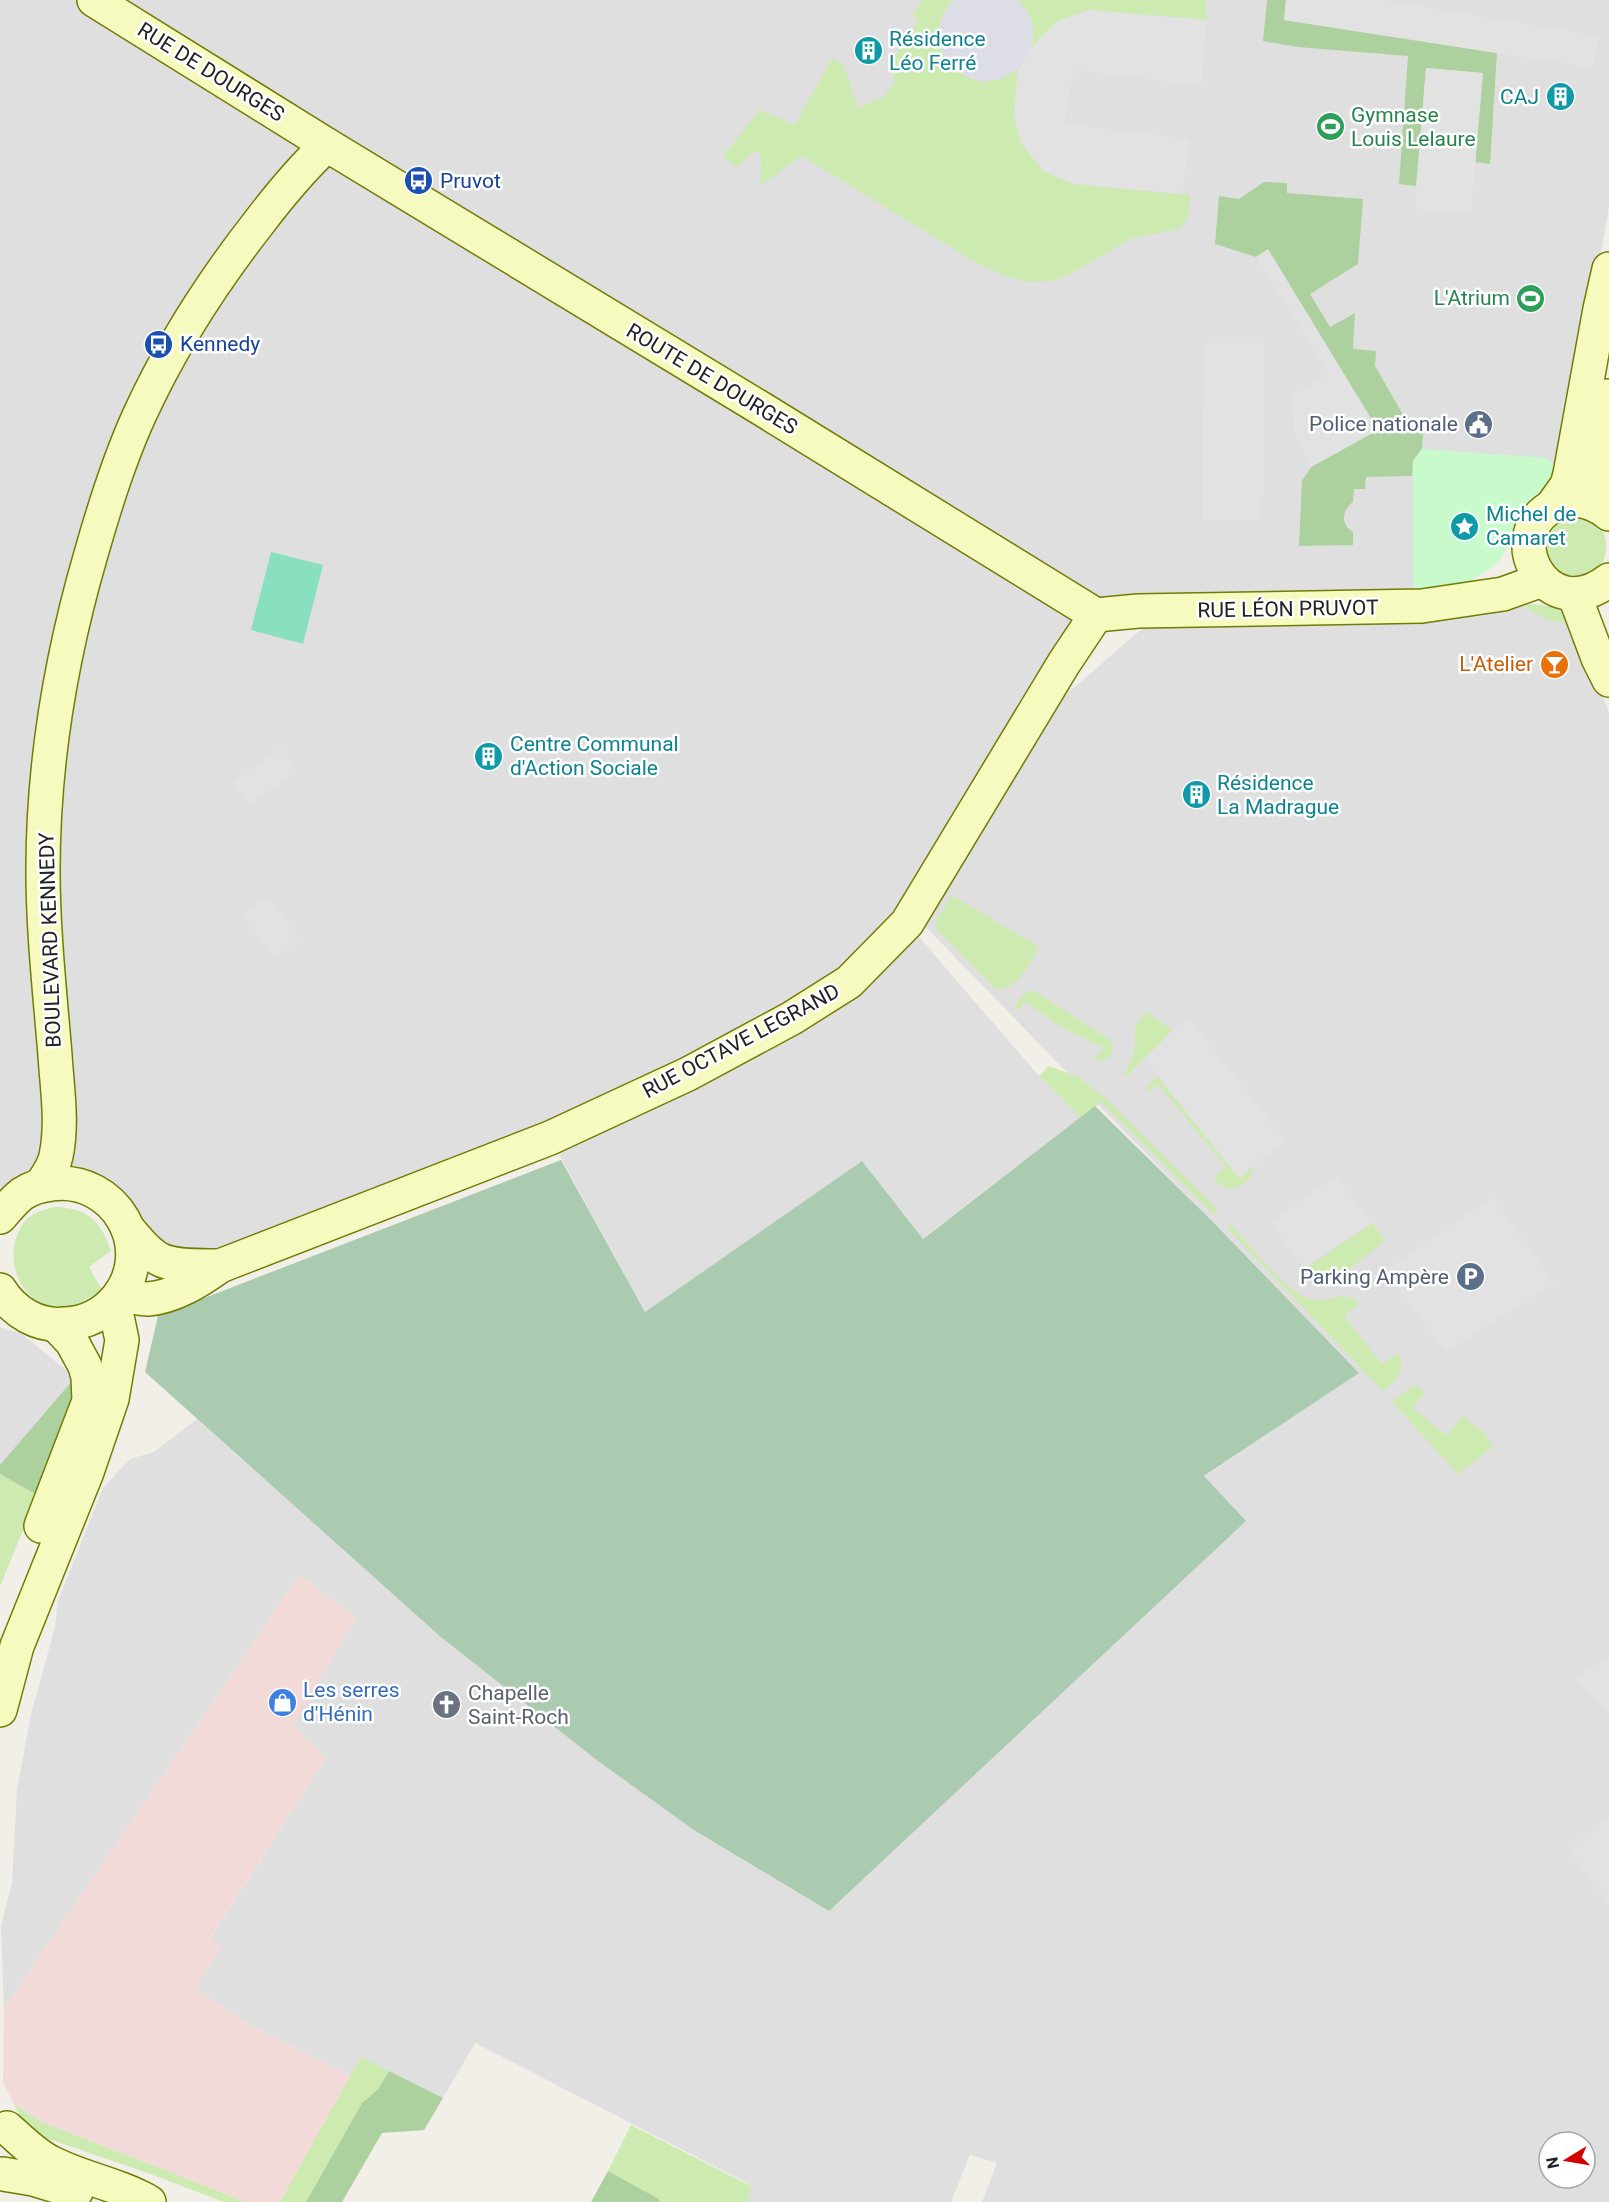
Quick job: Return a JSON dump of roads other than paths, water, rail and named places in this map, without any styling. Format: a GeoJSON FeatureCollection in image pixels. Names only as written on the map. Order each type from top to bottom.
{"type":"FeatureCollection","features":[{"type":"Feature","properties":{"kind":"main road","name":"RUE DE DOURGES"},"geometry":{"type":"LineString","coordinates":[[94,0],[327,144]]}},
{"type":"Feature","properties":{"kind":"main road","name":"ROUTE DE DOURGES"},"geometry":{"type":"LineString","coordinates":[[327,144],[1096,615]]}},
{"type":"Feature","properties":{"kind":"main road","name":"BOULEVARD KENNEDY"},"geometry":{"type":"LineString","coordinates":[[41,1185],[52,1170],[56,1157],[60,1123],[45,920],[43,870],[45,811],[57,704],[82,586],[104,507],[139,416],[179,340],[223,268],[298,172],[327,144]]}},
{"type":"Feature","properties":{"kind":"main road"},"geometry":{"type":"LineString","coordinates":[[1478,598],[1515,562],[1529,541],[1537,521],[1552,506],[1567,485],[1609,269]]}},
{"type":"Feature","properties":{"kind":"main road"},"geometry":{"type":"LineString","coordinates":[[1605,511],[1596,477],[1609,381]]}},
{"type":"Feature","properties":{"kind":"main road"},"geometry":{"type":"LineString","coordinates":[[1552,506],[1576,500],[1589,502],[1605,511]]}},
{"type":"Feature","properties":{"kind":"main road"},"geometry":{"type":"LineString","coordinates":[[1529,541],[1530,560],[1542,580],[1560,592],[1574,594],[1593,591],[1609,580]]}},
{"type":"Feature","properties":{"kind":"main road","name":"RUE LÉON PRUVOT"},"geometry":{"type":"LineString","coordinates":[[1096,615],[1138,611],[1422,606],[1503,594],[1542,580]]}},
{"type":"Feature","properties":{"kind":"main road"},"geometry":{"type":"LineString","coordinates":[[1609,580],[1606,624],[1609,671]]}},
{"type":"Feature","properties":{"kind":"main road"},"geometry":{"type":"LineString","coordinates":[[1574,594],[1598,658],[1609,680]]}},
{"type":"Feature","properties":{"kind":"main road","name":"RUE OCTAVE LEGRAND"},"geometry":{"type":"LineString","coordinates":[[117,1298],[147,1299],[167,1294],[200,1281],[220,1266],[461,1174],[561,1133],[688,1074],[792,1018],[849,982],[907,923],[1064,663],[1096,615]]}},
{"type":"Feature","properties":{"kind":"main road","name":"BOULEVARD KENNEDY"},"geometry":{"type":"LineString","coordinates":[[60,1123],[80,1169],[94,1190]]}},
{"type":"Feature","properties":{"kind":"main road"},"geometry":{"type":"LineString","coordinates":[[0,1217],[13,1201],[41,1185],[63,1182],[94,1190]]}},
{"type":"Feature","properties":{"kind":"main road","name":"RUE OCTAVE LEGRAND"},"geometry":{"type":"LineString","coordinates":[[94,1190],[107,1199],[118,1211],[128,1229],[149,1252],[161,1261],[220,1266]]}},
{"type":"Feature","properties":{"kind":"main road"},"geometry":{"type":"LineString","coordinates":[[0,1290],[15,1308],[32,1319],[56,1325],[78,1323],[94,1317],[117,1298],[127,1282],[132,1263],[132,1247],[128,1229]]}},
{"type":"Feature","properties":{"kind":"main road"},"geometry":{"type":"LineString","coordinates":[[0,1710],[17,1646],[87,1472],[107,1415],[122,1340],[117,1298]]}},
{"type":"Feature","properties":{"kind":"main road"},"geometry":{"type":"LineString","coordinates":[[0,1630],[89,1401],[85,1366],[72,1342],[56,1325]]}},
{"type":"Feature","properties":{"kind":"main road"},"geometry":{"type":"LineString","coordinates":[[4,2122],[11,2140],[11,2153],[2,2176],[55,2185],[106,2202]]}},
{"type":"Feature","properties":{"kind":"main road"},"geometry":{"type":"LineString","coordinates":[[4,2122],[41,2157],[53,2164],[131,2192],[149,2202]]}},
{"type":"Feature","properties":{"kind":"place","name":"Résidence Léo Ferré"},"geometry":{"type":"Point","coordinates":[868,51]}},
{"type":"Feature","properties":{"kind":"place","name":"CAJ"},"geometry":{"type":"Point","coordinates":[1560,97]}},
{"type":"Feature","properties":{"kind":"place","name":"Gymnase Louis Lelaure"},"geometry":{"type":"Point","coordinates":[1330,127]}},
{"type":"Feature","properties":{"kind":"place","name":"Pruvot"},"geometry":{"type":"Point","coordinates":[419,181]}},
{"type":"Feature","properties":{"kind":"place","name":"L'Atrium"},"geometry":{"type":"Point","coordinates":[1531,298]}},
{"type":"Feature","properties":{"kind":"place","name":"Kennedy"},"geometry":{"type":"Point","coordinates":[159,344]}},
{"type":"Feature","properties":{"kind":"place","name":"Police nationale"},"geometry":{"type":"Point","coordinates":[1479,424]}},
{"type":"Feature","properties":{"kind":"place","name":"Michel de Camaret"},"geometry":{"type":"Point","coordinates":[1465,526]}},
{"type":"Feature","properties":{"kind":"place","name":"L'Atelier"},"geometry":{"type":"Point","coordinates":[1554,664]}},
{"type":"Feature","properties":{"kind":"place","name":"Centre Communal d'Action Sociale"},"geometry":{"type":"Point","coordinates":[489,756]}},
{"type":"Feature","properties":{"kind":"place","name":"Résidence La Madrague"},"geometry":{"type":"Point","coordinates":[1196,795]}},
{"type":"Feature","properties":{"kind":"place","name":"Parking Ampère"},"geometry":{"type":"Point","coordinates":[1470,1277]}},
{"type":"Feature","properties":{"kind":"place","name":"Les serres d'Hénin"},"geometry":{"type":"Point","coordinates":[282,1702]}},
{"type":"Feature","properties":{"kind":"place","name":"Chapelle Saint-Roch"},"geometry":{"type":"Point","coordinates":[447,1705]}}]}
